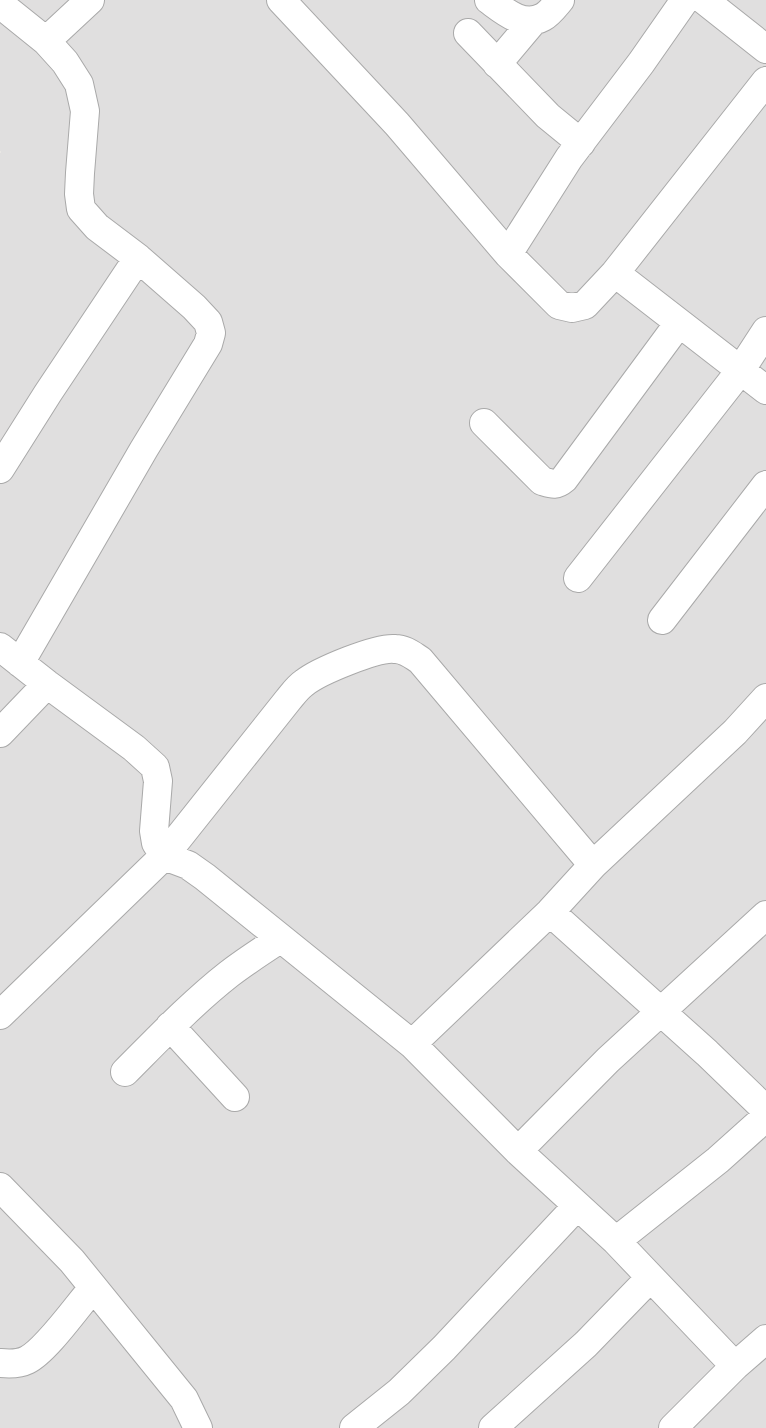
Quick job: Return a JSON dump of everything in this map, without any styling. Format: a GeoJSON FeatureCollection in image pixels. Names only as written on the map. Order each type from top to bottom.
{"type":"FeatureCollection","features":[{"type":"Feature","properties":{"kind":"street"},"geometry":{"type":"LineString","coordinates":[[46,41],[90,0]]}},
{"type":"Feature","properties":{"kind":"street"},"geometry":{"type":"LineString","coordinates":[[281,0],[397,124],[508,254],[559,305],[572,308],[585,306],[615,273],[766,81]]}},
{"type":"Feature","properties":{"kind":"street"},"geometry":{"type":"LineString","coordinates":[[489,0],[508,15],[523,20],[534,20],[544,17],[560,0]]}},
{"type":"Feature","properties":{"kind":"street"},"geometry":{"type":"LineString","coordinates":[[508,254],[569,158],[685,0]]}},
{"type":"Feature","properties":{"kind":"street"},"geometry":{"type":"LineString","coordinates":[[704,0],[766,49]]}},
{"type":"Feature","properties":{"kind":"street"},"geometry":{"type":"LineString","coordinates":[[0,4],[46,41],[65,62],[79,84],[85,111],[79,180],[81,209],[97,227],[138,258],[194,307],[208,322],[211,333],[208,344],[144,450],[10,655],[134,748],[155,767],[158,781],[154,831],[156,843],[164,856],[188,865],[205,876],[280,939],[412,1044],[518,1151],[616,1241],[734,1366]]}},
{"type":"Feature","properties":{"kind":"street"},"geometry":{"type":"LineString","coordinates":[[497,64],[534,20]]}},
{"type":"Feature","properties":{"kind":"street"},"geometry":{"type":"LineString","coordinates":[[468,33],[548,116],[581,143]]}},
{"type":"Feature","properties":{"kind":"street"},"geometry":{"type":"LineString","coordinates":[[0,469],[138,258]]}},
{"type":"Feature","properties":{"kind":"street"},"geometry":{"type":"LineString","coordinates":[[615,273],[766,390]]}},
{"type":"Feature","properties":{"kind":"street"},"geometry":{"type":"LineString","coordinates":[[484,424],[542,481],[559,484],[679,323]]}},
{"type":"Feature","properties":{"kind":"street"},"geometry":{"type":"LineString","coordinates":[[578,578],[740,371],[766,331]]}},
{"type":"Feature","properties":{"kind":"street"},"geometry":{"type":"LineString","coordinates":[[662,620],[766,485]]}},
{"type":"Feature","properties":{"kind":"street"},"geometry":{"type":"LineString","coordinates":[[0,1015],[164,856],[303,683],[319,673],[379,650],[395,648],[407,652],[420,660],[593,865]]}},
{"type":"Feature","properties":{"kind":"street"},"geometry":{"type":"LineString","coordinates":[[0,733],[47,684]]}},
{"type":"Feature","properties":{"kind":"street"},"geometry":{"type":"LineString","coordinates":[[412,1044],[550,912],[593,865],[735,732],[766,698]]}},
{"type":"Feature","properties":{"kind":"street"},"geometry":{"type":"LineString","coordinates":[[550,912],[766,1110]]}},
{"type":"Feature","properties":{"kind":"street"},"geometry":{"type":"LineString","coordinates":[[518,1151],[608,1060],[766,915]]}},
{"type":"Feature","properties":{"kind":"street"},"geometry":{"type":"LineString","coordinates":[[125,1072],[170,1026],[230,973],[280,939]]}},
{"type":"Feature","properties":{"kind":"street"},"geometry":{"type":"LineString","coordinates":[[170,1026],[235,1097]]}},
{"type":"Feature","properties":{"kind":"street"},"geometry":{"type":"LineString","coordinates":[[616,1241],[718,1160],[766,1117]]}},
{"type":"Feature","properties":{"kind":"street"},"geometry":{"type":"LineString","coordinates":[[0,1187],[72,1261],[184,1399],[198,1428]]}},
{"type":"Feature","properties":{"kind":"street"},"geometry":{"type":"LineString","coordinates":[[369,1424],[444,1348],[577,1206]]}},
{"type":"Feature","properties":{"kind":"street"},"geometry":{"type":"LineString","coordinates":[[493,1428],[586,1344],[650,1278]]}},
{"type":"Feature","properties":{"kind":"street"},"geometry":{"type":"LineString","coordinates":[[0,1363],[9,1364],[26,1361],[39,1352],[93,1288]]}},
{"type":"Feature","properties":{"kind":"street"},"geometry":{"type":"LineString","coordinates":[[674,1428],[734,1366],[766,1339]]}},
{"type":"Feature","properties":{"kind":"shaded area"},"geometry":{"type":"Polygon","coordinates":[[[0,0],[766,0],[766,1428],[0,1428],[0,0]]]}}]}
